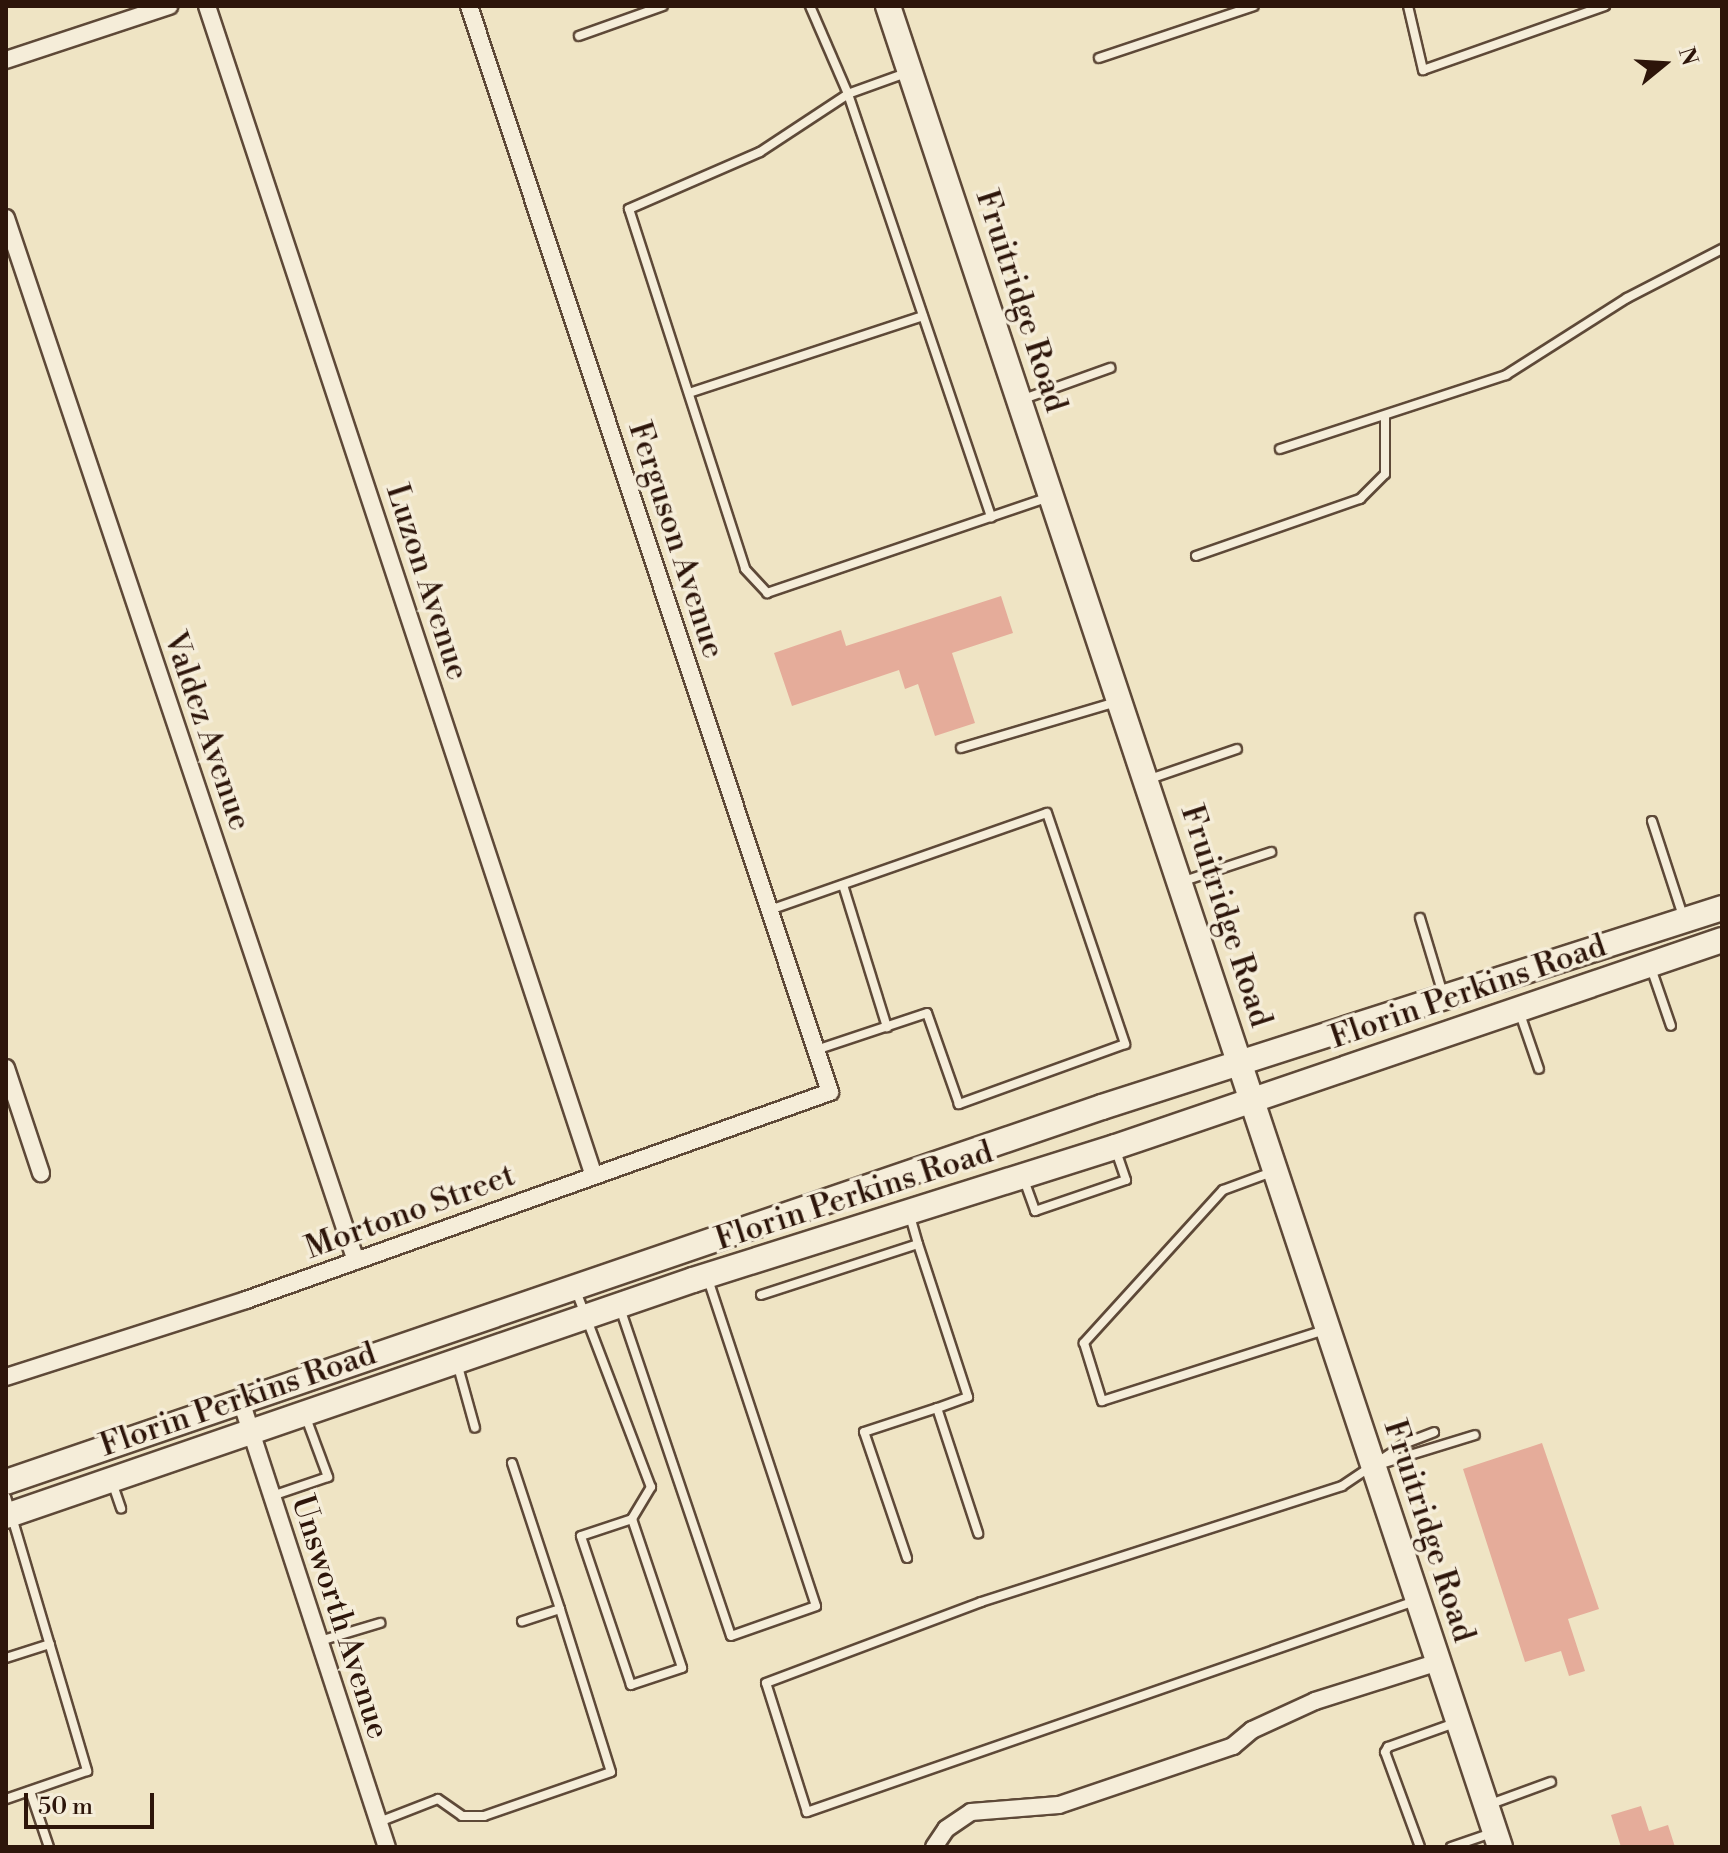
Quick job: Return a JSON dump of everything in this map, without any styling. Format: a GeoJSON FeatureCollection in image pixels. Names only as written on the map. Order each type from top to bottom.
{"type":"FeatureCollection","features":[{"type":"Feature","properties":{"kind":"main road","name":"Fruitridge Road"},"geometry":{"type":"LineString","coordinates":[[888,6],[1497,1840]]}},
{"type":"Feature","properties":{"kind":"main road","name":"Florin Perkins Road"},"geometry":{"type":"LineString","coordinates":[[6,1482],[1240,1061],[1443,994],[1722,908]]}},
{"type":"Feature","properties":{"kind":"main road","name":"Florin Perkins Road"},"geometry":{"type":"LineString","coordinates":[[8,1509],[706,1276],[1115,1147],[1520,1006],[1722,940]]}},
{"type":"Feature","properties":{"kind":"main road"},"geometry":{"type":"LineString","coordinates":[[1520,1006],[1556,979],[1562,969],[1560,958]]}},
{"type":"Feature","properties":{"kind":"street"},"geometry":{"type":"LineString","coordinates":[[6,60],[169,6]]}},
{"type":"Feature","properties":{"kind":"street","name":"Luzon Avenue"},"geometry":{"type":"LineString","coordinates":[[207,6],[594,1176]]}},
{"type":"Feature","properties":{"kind":"street","name":"Ferguson Avenue"},"geometry":{"type":"LineString","coordinates":[[469,6],[830,1092]]}},
{"type":"Feature","properties":{"kind":"street","name":"Valdez Avenue"},"geometry":{"type":"LineString","coordinates":[[6,218],[356,1261]]}},
{"type":"Feature","properties":{"kind":"street"},"geometry":{"type":"LineString","coordinates":[[6,1068],[41,1173]]}},
{"type":"Feature","properties":{"kind":"street","name":"Mortono Street"},"geometry":{"type":"LineString","coordinates":[[6,1377],[356,1261],[830,1092]]}},
{"type":"Feature","properties":{"kind":"street","name":"Unsworth Avenue"},"geometry":{"type":"LineString","coordinates":[[242,1404],[387,1847]]}},
{"type":"Feature","properties":{"kind":"street"},"geometry":{"type":"LineString","coordinates":[[934,1847],[946,1829],[971,1812],[1059,1805],[1233,1746],[1252,1730],[1315,1701],[1439,1662]]}},
{"type":"Feature","properties":{"kind":"lane"},"geometry":{"type":"LineString","coordinates":[[579,36],[663,6]]}},
{"type":"Feature","properties":{"kind":"lane"},"geometry":{"type":"LineString","coordinates":[[810,6],[848,94],[991,517]]}},
{"type":"Feature","properties":{"kind":"lane"},"geometry":{"type":"LineString","coordinates":[[1099,58],[1254,6]]}},
{"type":"Feature","properties":{"kind":"lane"},"geometry":{"type":"LineString","coordinates":[[1408,6],[1423,70],[1605,6]]}},
{"type":"Feature","properties":{"kind":"lane"},"geometry":{"type":"LineString","coordinates":[[910,72],[848,94],[760,152],[629,209],[745,569],[767,593],[1052,496]]}},
{"type":"Feature","properties":{"kind":"lane"},"geometry":{"type":"LineString","coordinates":[[1280,449],[1506,375],[1627,298],[1722,249]]}},
{"type":"Feature","properties":{"kind":"lane"},"geometry":{"type":"LineString","coordinates":[[689,393],[923,316]]}},
{"type":"Feature","properties":{"kind":"lane"},"geometry":{"type":"LineString","coordinates":[[1020,401],[1110,368]]}},
{"type":"Feature","properties":{"kind":"lane"},"geometry":{"type":"LineString","coordinates":[[1196,556],[1360,499],[1385,474],[1385,417]]}},
{"type":"Feature","properties":{"kind":"lane"},"geometry":{"type":"LineString","coordinates":[[961,748],[1120,701]]}},
{"type":"Feature","properties":{"kind":"lane"},"geometry":{"type":"LineString","coordinates":[[1147,780],[1237,749]]}},
{"type":"Feature","properties":{"kind":"lane"},"geometry":{"type":"LineString","coordinates":[[770,910],[1047,813],[1125,1044],[959,1104],[927,1013],[816,1050]]}},
{"type":"Feature","properties":{"kind":"lane"},"geometry":{"type":"LineString","coordinates":[[1652,821],[1684,920]]}},
{"type":"Feature","properties":{"kind":"lane"},"geometry":{"type":"LineString","coordinates":[[1181,882],[1271,852]]}},
{"type":"Feature","properties":{"kind":"lane"},"geometry":{"type":"LineString","coordinates":[[843,885],[887,1027]]}},
{"type":"Feature","properties":{"kind":"lane"},"geometry":{"type":"LineString","coordinates":[[1420,918],[1443,994]]}},
{"type":"Feature","properties":{"kind":"lane"},"geometry":{"type":"LineString","coordinates":[[1650,963],[1671,1026]]}},
{"type":"Feature","properties":{"kind":"lane"},"geometry":{"type":"LineString","coordinates":[[1520,1006],[1539,1069]]}},
{"type":"Feature","properties":{"kind":"lane"},"geometry":{"type":"LineString","coordinates":[[1022,1176],[1035,1211],[1126,1180],[1115,1147]]}},
{"type":"Feature","properties":{"kind":"lane"},"geometry":{"type":"LineString","coordinates":[[1277,1171],[1223,1190],[1084,1343],[1102,1401],[1329,1329]]}},
{"type":"Feature","properties":{"kind":"lane"},"geometry":{"type":"LineString","coordinates":[[907,1558],[864,1432],[968,1397],[909,1211]]}},
{"type":"Feature","properties":{"kind":"lane"},"geometry":{"type":"LineString","coordinates":[[761,1295],[918,1244]]}},
{"type":"Feature","properties":{"kind":"lane"},"geometry":{"type":"LineString","coordinates":[[619,1305],[731,1636],[816,1606],[706,1276]]}},
{"type":"Feature","properties":{"kind":"lane"},"geometry":{"type":"LineString","coordinates":[[575,1290],[651,1487],[632,1519],[581,1536],[631,1685],[682,1668],[632,1519]]}},
{"type":"Feature","properties":{"kind":"lane"},"geometry":{"type":"LineString","coordinates":[[456,1361],[475,1428]]}},
{"type":"Feature","properties":{"kind":"lane"},"geometry":{"type":"LineString","coordinates":[[937,1408],[978,1533]]}},
{"type":"Feature","properties":{"kind":"lane"},"geometry":{"type":"LineString","coordinates":[[271,1497],[328,1477],[303,1412]]}},
{"type":"Feature","properties":{"kind":"lane"},"geometry":{"type":"LineString","coordinates":[[1418,1600],[807,1812],[766,1683],[981,1602],[1342,1486],[1406,1443],[1434,1432]]}},
{"type":"Feature","properties":{"kind":"lane"},"geometry":{"type":"LineString","coordinates":[[1374,1466],[1475,1435]]}},
{"type":"Feature","properties":{"kind":"lane"},"geometry":{"type":"LineString","coordinates":[[379,1823],[438,1799],[462,1816],[484,1816],[611,1772],[512,1463]]}},
{"type":"Feature","properties":{"kind":"lane"},"geometry":{"type":"LineString","coordinates":[[110,1477],[121,1508]]}},
{"type":"Feature","properties":{"kind":"lane"},"geometry":{"type":"LineString","coordinates":[[6,1799],[87,1771],[8,1509]]}},
{"type":"Feature","properties":{"kind":"lane"},"geometry":{"type":"LineString","coordinates":[[522,1621],[560,1609]]}},
{"type":"Feature","properties":{"kind":"lane"},"geometry":{"type":"LineString","coordinates":[[319,1642],[380,1623]]}},
{"type":"Feature","properties":{"kind":"lane"},"geometry":{"type":"LineString","coordinates":[[6,1658],[50,1644]]}},
{"type":"Feature","properties":{"kind":"lane"},"geometry":{"type":"LineString","coordinates":[[1420,1847],[1385,1752],[1388,1747],[1458,1722]]}},
{"type":"Feature","properties":{"kind":"lane"},"geometry":{"type":"LineString","coordinates":[[1486,1806],[1551,1782]]}},
{"type":"Feature","properties":{"kind":"lane"},"geometry":{"type":"LineString","coordinates":[[30,1791],[49,1847]]}},
{"type":"Feature","properties":{"kind":"lane"},"geometry":{"type":"LineString","coordinates":[[1451,1847],[1497,1840]]}},
{"type":"Feature","properties":{"kind":"building"},"geometry":{"type":"Polygon","coordinates":[[[1001,596],[1013,633],[952,653],[975,723],[935,736],[918,684],[905,689],[899,670],[792,706],[774,653],[841,630],[846,646],[1001,596]]]}},
{"type":"Feature","properties":{"kind":"building"},"geometry":{"type":"Polygon","coordinates":[[[1542,1443],[1599,1609],[1568,1619],[1585,1671],[1569,1676],[1561,1651],[1525,1662],[1463,1469],[1542,1443]]]}},
{"type":"Feature","properties":{"kind":"building"},"geometry":{"type":"Polygon","coordinates":[[[1641,1806],[1649,1831],[1668,1825],[1675,1847],[1621,1847],[1611,1815],[1641,1806]]]}}]}
